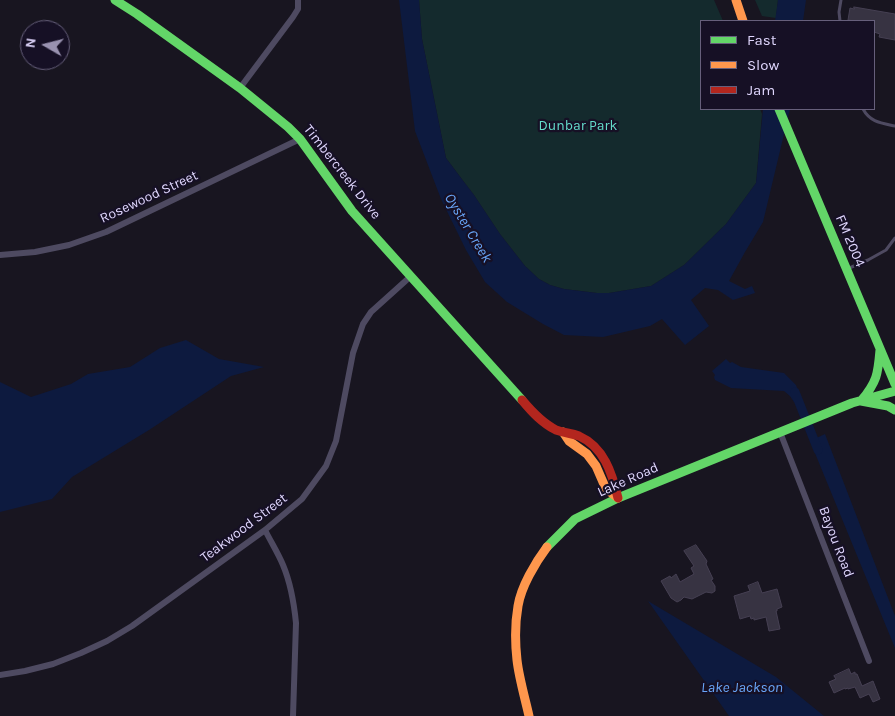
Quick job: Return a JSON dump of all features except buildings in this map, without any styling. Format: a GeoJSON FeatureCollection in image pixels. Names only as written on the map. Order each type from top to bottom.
{"type":"FeatureCollection","features":[{"type":"Feature","properties":{"kind":"street","name":"Timbercreek Drive"},"geometry":{"type":"LineString","coordinates":[[115,0],[240,88],[288,127],[300,139],[352,211],[538,418],[563,432],[587,439],[595,445],[608,464],[615,481],[618,498]]}},
{"type":"Feature","properties":{"kind":"street"},"geometry":{"type":"LineString","coordinates":[[240,88],[293,17],[298,9],[298,0]]}},
{"type":"Feature","properties":{"kind":"street"},"geometry":{"type":"LineString","coordinates":[[736,0],[744,20]]}},
{"type":"Feature","properties":{"kind":"street","name":"FM 2004"},"geometry":{"type":"LineString","coordinates":[[779,110],[895,384]]}},
{"type":"Feature","properties":{"kind":"street","name":"Rosewood Street"},"geometry":{"type":"LineString","coordinates":[[0,255],[35,252],[69,245],[106,232],[300,139]]}},
{"type":"Feature","properties":{"kind":"street","name":"Teakwood Street"},"geometry":{"type":"LineString","coordinates":[[0,675],[53,664],[107,641],[132,626],[265,530],[302,499],[326,466],[336,441],[353,353],[363,324],[371,312],[411,276]]}},
{"type":"Feature","properties":{"kind":"street"},"geometry":{"type":"LineString","coordinates":[[880,348],[876,381],[861,401],[888,406],[895,410]]}},
{"type":"Feature","properties":{"kind":"street","name":"Lake Road"},"geometry":{"type":"LineString","coordinates":[[529,716],[517,661],[518,605],[528,578],[538,559],[550,543],[575,519],[618,498],[790,428],[861,401],[895,391]]}},
{"type":"Feature","properties":{"kind":"street","name":"Bayou Road"},"geometry":{"type":"LineString","coordinates":[[780,432],[869,661]]}},
{"type":"Feature","properties":{"kind":"street"},"geometry":{"type":"LineString","coordinates":[[265,530],[284,566],[292,594],[296,623],[293,716]]}},
{"type":"Feature","properties":{"kind":"lane"},"geometry":{"type":"LineString","coordinates":[[840,20],[841,0]]}},
{"type":"Feature","properties":{"kind":"lane"},"geometry":{"type":"LineString","coordinates":[[864,110],[869,118],[874,121],[895,126]]}},
{"type":"Feature","properties":{"kind":"lane"},"geometry":{"type":"LineString","coordinates":[[847,269],[886,250],[895,238]]}},
{"type":"Feature","properties":{"kind":"green space","name":"Dunbar Park"},"geometry":{"type":"Polygon","coordinates":[[[419,0],[714,0],[723,20],[700,20],[700,110],[760,110],[762,114],[756,183],[726,224],[684,265],[651,286],[609,293],[597,293],[564,289],[550,285],[539,279],[525,266],[446,158],[422,39],[419,0]]]}},
{"type":"Feature","properties":{"kind":"green space"},"geometry":{"type":"Polygon","coordinates":[[[755,0],[778,0],[776,18],[762,16],[755,0]]]}},
{"type":"Feature","properties":{"kind":"water","name":"Oyster Creek"},"geometry":{"type":"Polygon","coordinates":[[[399,0],[419,0],[422,39],[446,158],[500,234],[525,266],[539,279],[550,285],[564,289],[609,293],[651,286],[684,265],[726,224],[756,183],[763,110],[790,110],[763,222],[729,281],[745,289],[752,286],[755,293],[733,300],[718,290],[705,288],[691,300],[709,326],[685,345],[662,319],[650,326],[603,337],[564,335],[507,302],[485,282],[466,250],[441,199],[415,131],[399,0]]]}},
{"type":"Feature","properties":{"kind":"water"},"geometry":{"type":"Polygon","coordinates":[[[778,0],[806,0],[803,20],[775,20],[778,0]]]}},
{"type":"Feature","properties":{"kind":"water"},"geometry":{"type":"Polygon","coordinates":[[[186,340],[219,359],[264,367],[231,376],[149,430],[72,477],[52,499],[0,512],[0,382],[31,397],[71,384],[88,374],[130,367],[160,348],[186,340]]]}},
{"type":"Feature","properties":{"kind":"water"},"geometry":{"type":"Polygon","coordinates":[[[726,359],[730,363],[732,362],[741,367],[784,373],[796,385],[801,399],[799,403],[794,402],[784,391],[731,388],[715,380],[715,375],[712,371],[726,359]]]}},
{"type":"Feature","properties":{"kind":"water"},"geometry":{"type":"Polygon","coordinates":[[[825,434],[895,616],[895,648],[810,441],[825,434]]]}},
{"type":"Feature","properties":{"kind":"water","name":"Lake Jackson"},"geometry":{"type":"Polygon","coordinates":[[[648,601],[776,677],[824,716],[729,716],[648,601]]]}},
{"type":"Feature","properties":{"kind":"waterway"},"geometry":{"type":"LineString","coordinates":[[795,392],[818,450]]}},
{"type":"Feature","properties":{"kind":"traffic: fast"},"geometry":{"type":"LineString","coordinates":[[115,0],[240,88],[288,127],[300,139],[352,211],[522,400]]}},
{"type":"Feature","properties":{"kind":"traffic: fast"},"geometry":{"type":"LineString","coordinates":[[779,110],[895,384]]}},
{"type":"Feature","properties":{"kind":"traffic: fast"},"geometry":{"type":"LineString","coordinates":[[861,401],[876,377],[880,350]]}},
{"type":"Feature","properties":{"kind":"traffic: fast"},"geometry":{"type":"LineString","coordinates":[[547,547],[575,519],[618,498],[852,403],[895,391]]}},
{"type":"Feature","properties":{"kind":"traffic: fast"},"geometry":{"type":"LineString","coordinates":[[861,401],[888,406],[895,410]]}},
{"type":"Feature","properties":{"kind":"traffic: slow"},"geometry":{"type":"LineString","coordinates":[[736,0],[743,20]]}},
{"type":"Feature","properties":{"kind":"traffic: slow"},"geometry":{"type":"LineString","coordinates":[[563,432],[569,441],[587,454],[596,466],[606,489],[618,498]]}},
{"type":"Feature","properties":{"kind":"traffic: slow"},"geometry":{"type":"LineString","coordinates":[[529,716],[517,660],[516,619],[525,583],[547,547]]}},
{"type":"Feature","properties":{"kind":"traffic: jam"},"geometry":{"type":"LineString","coordinates":[[522,400],[546,424],[559,431],[579,436],[595,447],[610,470],[618,498]]}}]}
